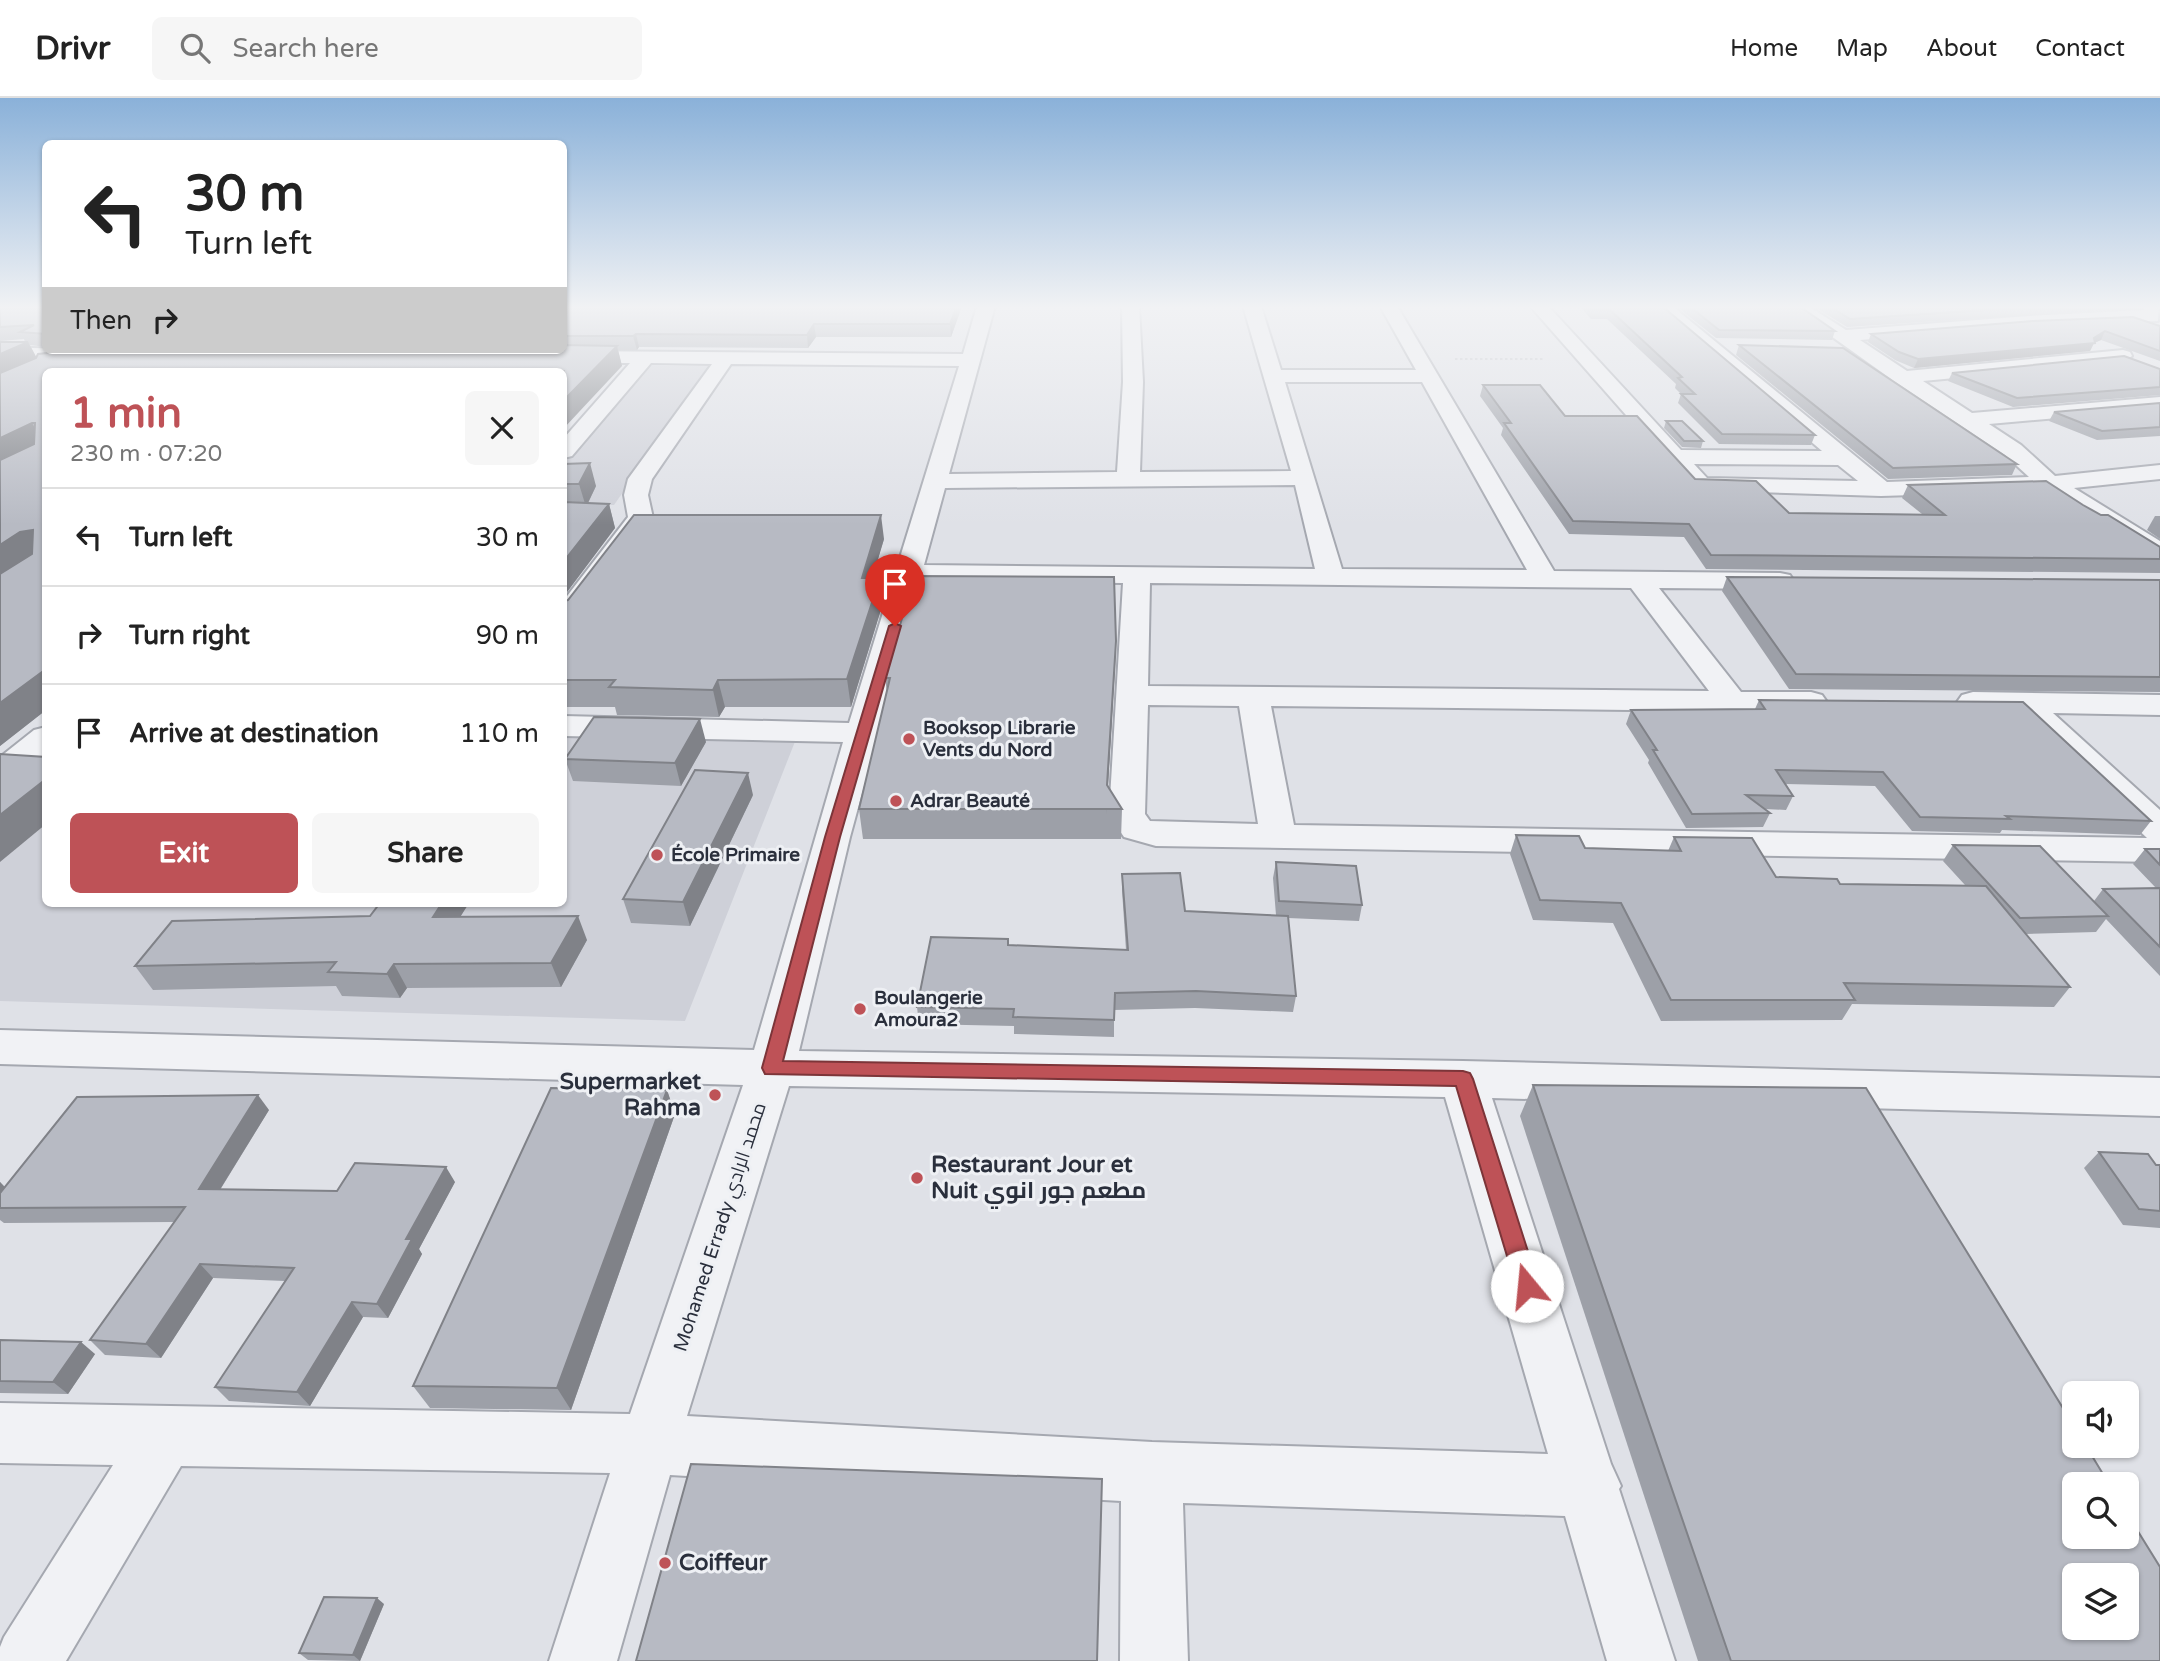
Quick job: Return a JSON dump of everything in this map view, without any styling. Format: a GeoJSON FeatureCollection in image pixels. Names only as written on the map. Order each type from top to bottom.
{"type":"FeatureCollection","features":[{"type":"Feature","properties":{"kind":"street"},"geometry":{"type":"LineString","coordinates":[[567,448],[627,379]]}},
{"type":"Feature","properties":{"kind":"street"},"geometry":{"type":"LineString","coordinates":[[641,518],[636,495],[640,479],[711,379]]}},
{"type":"Feature","properties":{"kind":"street","name":"Mohamed Errady محمد الرادي"},"geometry":{"type":"LineString","coordinates":[[583,1661],[649,1444],[772,1068],[832,837],[965,379]]}},
{"type":"Feature","properties":{"kind":"street"},"geometry":{"type":"LineString","coordinates":[[1128,480],[1133,379]]}},
{"type":"Feature","properties":{"kind":"street"},"geometry":{"type":"LineString","coordinates":[[1274,379],[1305,478],[1331,577]]}},
{"type":"Feature","properties":{"kind":"street"},"geometry":{"type":"LineString","coordinates":[[1429,379],[1545,579]]}},
{"type":"Feature","properties":{"kind":"street"},"geometry":{"type":"LineString","coordinates":[[1604,379],[1700,485],[1881,489],[2049,484],[2160,472]]}},
{"type":"Feature","properties":{"kind":"street"},"geometry":{"type":"LineString","coordinates":[[1750,379],[1881,489]]}},
{"type":"Feature","properties":{"kind":"street"},"geometry":{"type":"LineString","coordinates":[[1904,379],[2013,450],[2049,484],[2160,552]]}},
{"type":"Feature","properties":{"kind":"street"},"geometry":{"type":"LineString","coordinates":[[1966,420],[2160,403]]}},
{"type":"Feature","properties":{"kind":"street"},"geometry":{"type":"LineString","coordinates":[[1676,457],[1844,458]]}},
{"type":"Feature","properties":{"kind":"street"},"geometry":{"type":"LineString","coordinates":[[936,481],[1305,478]]}},
{"type":"Feature","properties":{"kind":"street"},"geometry":{"type":"LineString","coordinates":[[615,517],[641,518]]}},
{"type":"Feature","properties":{"kind":"street"},"geometry":{"type":"LineString","coordinates":[[567,610],[573,593],[641,518]]}},
{"type":"Feature","properties":{"kind":"street"},"geometry":{"type":"LineString","coordinates":[[910,573],[1802,581]]}},
{"type":"Feature","properties":{"kind":"street"},"geometry":{"type":"LineString","coordinates":[[1137,576],[1127,815],[1137,829],[1156,834],[2160,850]]}},
{"type":"Feature","properties":{"kind":"street"},"geometry":{"type":"LineString","coordinates":[[1637,579],[1732,702]]}},
{"type":"Feature","properties":{"kind":"street"},"geometry":{"type":"LineString","coordinates":[[1130,695],[1844,702]]}},
{"type":"Feature","properties":{"kind":"street"},"geometry":{"type":"LineString","coordinates":[[1253,696],[1278,836]]}},
{"type":"Feature","properties":{"kind":"street"},"geometry":{"type":"LineString","coordinates":[[1941,702],[2145,705],[2160,730]]}},
{"type":"Feature","properties":{"kind":"street"},"geometry":{"type":"LineString","coordinates":[[2024,703],[2160,830]]}},
{"type":"Feature","properties":{"kind":"street"},"geometry":{"type":"LineString","coordinates":[[567,726],[863,733]]}},
{"type":"Feature","properties":{"kind":"street"},"geometry":{"type":"LineString","coordinates":[[0,774],[42,740]]}},
{"type":"Feature","properties":{"kind":"street"},"geometry":{"type":"LineString","coordinates":[[0,1047],[772,1068],[1463,1079],[2160,1097]]}},
{"type":"Feature","properties":{"kind":"street"},"geometry":{"type":"LineString","coordinates":[[1463,1079],[1590,1486],[1641,1661]]}},
{"type":"Feature","properties":{"kind":"street"},"geometry":{"type":"LineString","coordinates":[[1854,1088],[1883,1135]]}},
{"type":"Feature","properties":{"kind":"street"},"geometry":{"type":"LineString","coordinates":[[0,1433],[649,1444],[1152,1472],[1590,1486]]}},
{"type":"Feature","properties":{"kind":"street"},"geometry":{"type":"LineString","coordinates":[[28,1661],[166,1436]]}},
{"type":"Feature","properties":{"kind":"street"},"geometry":{"type":"LineString","coordinates":[[1152,1472],[1154,1661]]}},
{"type":"Feature","properties":{"kind":"shaded area"},"geometry":{"type":"Polygon","coordinates":[[[634,379],[702,379],[614,505],[567,505],[567,460],[634,379]]]}},
{"type":"Feature","properties":{"kind":"shaded area","name":"École Primaire"},"geometry":{"type":"Polygon","coordinates":[[[567,734],[796,739],[685,1021],[0,1001],[0,807],[42,772],[42,907],[567,907],[567,734]]]}},
{"type":"Feature","properties":{"kind":"building"},"geometry":{"type":"Polygon","coordinates":[[[0,379],[42,379],[42,672],[0,703],[0,574],[32,554],[33,530],[20,532],[0,545],[0,460],[34,444],[35,423],[0,438],[0,379]]]}},
{"type":"Feature","properties":{"kind":"building"},"geometry":{"type":"Polygon","coordinates":[[[567,379],[585,379],[567,397],[567,379]]]}},
{"type":"Feature","properties":{"kind":"building"},"geometry":{"type":"Polygon","coordinates":[[[1679,379],[1749,379],[1815,435],[1722,434],[1681,394],[1695,394],[1679,379]]]}},
{"type":"Feature","properties":{"kind":"building"},"geometry":{"type":"Polygon","coordinates":[[[1781,379],[1889,379],[2017,464],[1893,468],[1781,379]]]}},
{"type":"Feature","properties":{"kind":"building"},"geometry":{"type":"Polygon","coordinates":[[[1967,379],[2160,379],[2160,387],[2017,398],[1967,379]]]}},
{"type":"Feature","properties":{"kind":"building"},"geometry":{"type":"Polygon","coordinates":[[[1483,385],[1540,385],[1565,416],[1637,416],[1695,479],[1756,481],[1789,513],[1945,515],[1908,485],[2046,481],[2083,505],[2101,515],[2108,515],[2160,547],[2160,559],[1711,555],[1689,524],[1573,521],[1504,423],[1511,423],[1483,385]]]}},
{"type":"Feature","properties":{"kind":"building"},"geometry":{"type":"Polygon","coordinates":[[[2160,403],[2160,427],[2102,431],[2054,412],[2160,403]]]}},
{"type":"Feature","properties":{"kind":"building"},"geometry":{"type":"Polygon","coordinates":[[[1666,421],[1682,421],[1703,441],[1684,441],[1666,421]]]}},
{"type":"Feature","properties":{"kind":"building"},"geometry":{"type":"Polygon","coordinates":[[[590,463],[579,484],[567,484],[567,464],[590,463]]]}},
{"type":"Feature","properties":{"kind":"building"},"geometry":{"type":"Polygon","coordinates":[[[567,502],[609,504],[567,557],[567,502]]]}},
{"type":"Feature","properties":{"kind":"building"},"geometry":{"type":"Polygon","coordinates":[[[634,515],[881,515],[862,578],[880,578],[847,679],[718,680],[713,690],[609,687],[615,680],[567,680],[568,600],[634,515]]]}},
{"type":"Feature","properties":{"kind":"building"},"geometry":{"type":"Polygon","coordinates":[[[914,576],[1114,577],[1116,641],[1107,785],[1122,809],[859,809],[890,678],[885,678],[914,576]]]}},
{"type":"Feature","properties":{"kind":"building"},"geometry":{"type":"Polygon","coordinates":[[[1727,577],[2160,580],[2160,677],[1796,674],[1727,577]]]}},
{"type":"Feature","properties":{"kind":"building"},"geometry":{"type":"Polygon","coordinates":[[[1759,700],[2023,702],[2151,821],[2006,816],[2010,819],[1920,817],[1883,772],[1776,770],[1793,796],[1746,795],[1770,813],[1692,814],[1653,750],[1657,750],[1631,710],[1765,709],[1759,700]]]}},
{"type":"Feature","properties":{"kind":"building"},"geometry":{"type":"Polygon","coordinates":[[[594,717],[700,719],[675,763],[567,759],[594,717]]]}},
{"type":"Feature","properties":{"kind":"building"},"geometry":{"type":"Polygon","coordinates":[[[0,754],[42,757],[42,782],[0,815],[0,754]]]}},
{"type":"Feature","properties":{"kind":"building"},"geometry":{"type":"Polygon","coordinates":[[[695,770],[748,773],[683,902],[623,899],[695,770]]]}},
{"type":"Feature","properties":{"kind":"building"},"geometry":{"type":"Polygon","coordinates":[[[1516,835],[1579,836],[1585,848],[1681,851],[1674,837],[1752,838],[1776,877],[1837,879],[1840,884],[1986,886],[2070,987],[1844,983],[1855,1000],[1671,1000],[1621,903],[1540,900],[1516,835]]]}},
{"type":"Feature","properties":{"kind":"building"},"geometry":{"type":"Polygon","coordinates":[[[1953,845],[2040,846],[2108,916],[2020,918],[1953,845]]]}},
{"type":"Feature","properties":{"kind":"building"},"geometry":{"type":"Polygon","coordinates":[[[2145,849],[2160,849],[2160,865],[2145,849]]]}},
{"type":"Feature","properties":{"kind":"building"},"geometry":{"type":"Polygon","coordinates":[[[1276,862],[1356,866],[1362,905],[1279,901],[1276,862]]]}},
{"type":"Feature","properties":{"kind":"building"},"geometry":{"type":"Polygon","coordinates":[[[1180,873],[1185,911],[1288,916],[1296,996],[1196,991],[1115,993],[1114,1020],[1013,1017],[1014,1009],[917,1007],[931,937],[1008,939],[1008,945],[1128,950],[1122,874],[1180,873]]]}},
{"type":"Feature","properties":{"kind":"building"},"geometry":{"type":"Polygon","coordinates":[[[2160,888],[2160,947],[2103,889],[2160,888]]]}},
{"type":"Feature","properties":{"kind":"building"},"geometry":{"type":"Polygon","coordinates":[[[377,907],[439,907],[433,917],[578,916],[551,963],[394,964],[387,974],[328,972],[336,962],[135,966],[172,921],[370,916],[377,907]]]}},
{"type":"Feature","properties":{"kind":"building"},"geometry":{"type":"Polygon","coordinates":[[[1533,1085],[1866,1088],[2062,1406],[2062,1458],[2093,1458],[2102,1472],[2062,1472],[2062,1549],[2139,1549],[2139,1533],[2160,1567],[2160,1661],[1731,1661],[1533,1085]]]}},
{"type":"Feature","properties":{"kind":"building"},"geometry":{"type":"Polygon","coordinates":[[[551,1088],[667,1090],[557,1388],[413,1386],[551,1088]]]}},
{"type":"Feature","properties":{"kind":"building"},"geometry":{"type":"Polygon","coordinates":[[[258,1095],[199,1189],[337,1191],[355,1163],[446,1167],[406,1239],[412,1239],[377,1304],[352,1302],[297,1392],[215,1387],[294,1268],[200,1264],[146,1344],[90,1340],[185,1207],[0,1208],[0,1193],[77,1097],[258,1095]]]}},
{"type":"Feature","properties":{"kind":"building"},"geometry":{"type":"Polygon","coordinates":[[[2099,1152],[2148,1154],[2156,1165],[2160,1165],[2160,1211],[2139,1209],[2099,1152]]]}},
{"type":"Feature","properties":{"kind":"building"},"geometry":{"type":"Polygon","coordinates":[[[0,1340],[81,1342],[53,1382],[0,1381],[0,1340]]]}},
{"type":"Feature","properties":{"kind":"building"},"geometry":{"type":"Polygon","coordinates":[[[691,1464],[1102,1479],[1097,1661],[636,1661],[691,1464]]]}},
{"type":"Feature","properties":{"kind":"building"},"geometry":{"type":"Polygon","coordinates":[[[324,1597],[377,1598],[353,1655],[299,1653],[324,1597]]]}},
{"type":"Feature","properties":{"kind":"place","name":"Booksop Librarie Vents du Nord"},"geometry":{"type":"Point","coordinates":[909,739]}},
{"type":"Feature","properties":{"kind":"place","name":"Adrar Beauté"},"geometry":{"type":"Point","coordinates":[896,801]}},
{"type":"Feature","properties":{"kind":"place","name":"École Primaire"},"geometry":{"type":"Point","coordinates":[657,855]}},
{"type":"Feature","properties":{"kind":"place","name":"Boulangerie Amoura2"},"geometry":{"type":"Point","coordinates":[860,1009]}},
{"type":"Feature","properties":{"kind":"place","name":"Supermarket Rahma"},"geometry":{"type":"Point","coordinates":[715,1095]}},
{"type":"Feature","properties":{"kind":"place","name":"Restaurant Jour et Nuit مطعم جور انوي"},"geometry":{"type":"Point","coordinates":[917,1178]}},
{"type":"Feature","properties":{"kind":"place","name":"Coiffeur"},"geometry":{"type":"Point","coordinates":[665,1563]}},
{"type":"Feature","properties":{"kind":"route"},"geometry":{"type":"LineString","coordinates":[[895,626],[832,837],[772,1068],[1463,1079],[1527,1286]]}}]}
